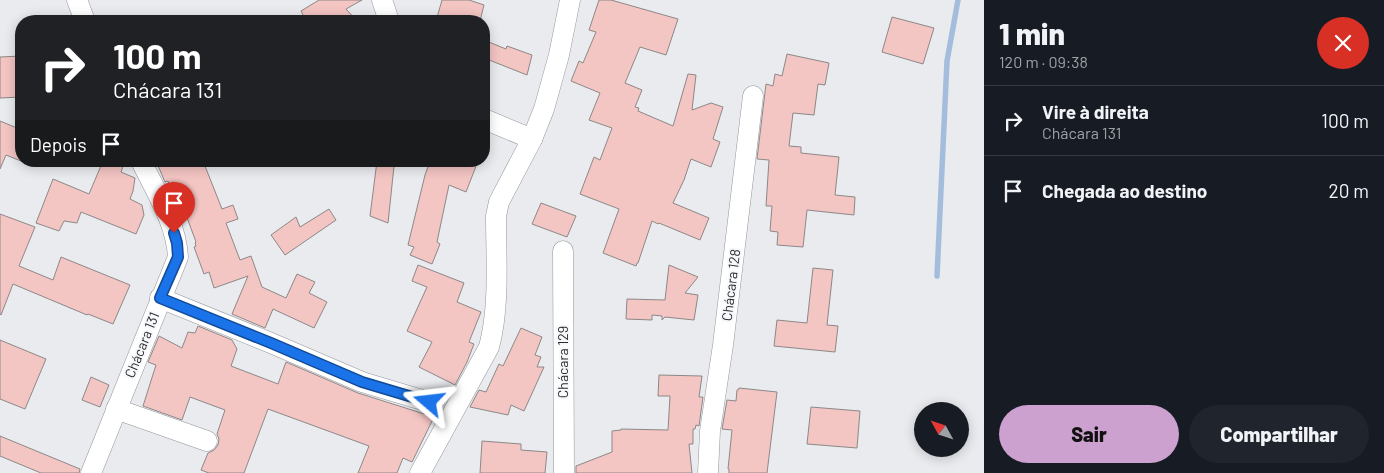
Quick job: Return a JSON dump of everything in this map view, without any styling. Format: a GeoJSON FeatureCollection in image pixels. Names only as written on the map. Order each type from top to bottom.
{"type":"FeatureCollection","features":[{"type":"Feature","properties":{"kind":"street"},"geometry":{"type":"LineString","coordinates":[[77,0],[83,15]]}},
{"type":"Feature","properties":{"kind":"street"},"geometry":{"type":"LineString","coordinates":[[382,0],[387,15]]}},
{"type":"Feature","properties":{"kind":"street"},"geometry":{"type":"LineString","coordinates":[[420,473],[489,347],[494,330],[496,310],[496,216],[498,202],[532,139],[544,109],[559,54],[570,0]]}},
{"type":"Feature","properties":{"kind":"street","name":"Chácara 128"},"geometry":{"type":"LineString","coordinates":[[708,473],[710,431],[726,326],[753,96]]}},
{"type":"Feature","properties":{"kind":"street"},"geometry":{"type":"LineString","coordinates":[[490,122],[532,139]]}},
{"type":"Feature","properties":{"kind":"street","name":"Chácara 131"},"geometry":{"type":"LineString","coordinates":[[91,473],[178,257],[177,243],[171,222],[145,167]]}},
{"type":"Feature","properties":{"kind":"street","name":"Chácara 129"},"geometry":{"type":"LineString","coordinates":[[562,251],[564,473]]}},
{"type":"Feature","properties":{"kind":"street"},"geometry":{"type":"LineString","coordinates":[[160,298],[362,382],[429,402]]}},
{"type":"Feature","properties":{"kind":"street"},"geometry":{"type":"LineString","coordinates":[[116,409],[207,442]]}},
{"type":"Feature","properties":{"kind":"building"},"geometry":{"type":"Polygon","coordinates":[[[319,0],[362,0],[346,9],[352,15],[303,15],[301,11],[319,0]]]}},
{"type":"Feature","properties":{"kind":"building"},"geometry":{"type":"Polygon","coordinates":[[[442,0],[469,0],[484,5],[482,15],[438,15],[442,0]]]}},
{"type":"Feature","properties":{"kind":"building"},"geometry":{"type":"Polygon","coordinates":[[[599,0],[611,0],[678,19],[666,55],[640,47],[625,83],[642,90],[635,107],[639,108],[638,111],[673,126],[688,74],[696,75],[692,110],[711,103],[723,107],[713,139],[720,142],[711,167],[691,159],[673,203],[709,218],[700,240],[652,221],[636,266],[603,253],[619,209],[580,194],[594,157],[600,160],[612,128],[589,120],[600,93],[571,81],[579,61],[583,63],[596,32],[589,30],[599,0]]]}},
{"type":"Feature","properties":{"kind":"building"},"geometry":{"type":"Polygon","coordinates":[[[892,17],[934,28],[923,64],[882,52],[892,17]]]}},
{"type":"Feature","properties":{"kind":"building"},"geometry":{"type":"Polygon","coordinates":[[[490,42],[506,49],[507,46],[532,55],[527,75],[490,60],[490,42]]]}},
{"type":"Feature","properties":{"kind":"building"},"geometry":{"type":"Polygon","coordinates":[[[787,54],[829,63],[825,85],[818,84],[814,115],[793,113],[789,146],[801,147],[801,153],[839,157],[835,195],[855,197],[854,215],[807,210],[803,247],[777,245],[778,232],[770,231],[772,206],[766,206],[769,160],[757,159],[766,84],[773,86],[775,74],[782,76],[787,54]]]}},
{"type":"Feature","properties":{"kind":"building"},"geometry":{"type":"Polygon","coordinates":[[[15,56],[15,97],[0,98],[0,57],[15,56]]]}},
{"type":"Feature","properties":{"kind":"building"},"geometry":{"type":"Polygon","coordinates":[[[0,121],[15,127],[15,159],[6,155],[0,169],[0,121]]]}},
{"type":"Feature","properties":{"kind":"building"},"geometry":{"type":"Polygon","coordinates":[[[100,167],[123,167],[121,172],[135,178],[130,199],[142,205],[144,215],[136,234],[81,212],[77,223],[64,221],[59,231],[36,223],[53,179],[89,194],[100,167]]]}},
{"type":"Feature","properties":{"kind":"building"},"geometry":{"type":"Polygon","coordinates":[[[159,167],[205,167],[222,209],[233,205],[238,219],[226,223],[240,260],[251,256],[262,287],[286,298],[297,274],[315,282],[309,293],[327,302],[314,328],[273,309],[265,328],[232,314],[248,276],[214,288],[209,272],[204,274],[194,247],[196,242],[174,182],[169,184],[168,181],[165,182],[159,167]]]}},
{"type":"Feature","properties":{"kind":"building"},"geometry":{"type":"Polygon","coordinates":[[[376,167],[394,167],[388,223],[370,216],[376,167]]]}},
{"type":"Feature","properties":{"kind":"building"},"geometry":{"type":"Polygon","coordinates":[[[428,167],[476,167],[466,192],[449,185],[437,242],[440,244],[432,264],[410,255],[414,247],[408,245],[428,167]]]}},
{"type":"Feature","properties":{"kind":"building"},"geometry":{"type":"Polygon","coordinates":[[[541,203],[576,216],[567,237],[532,224],[541,203]]]}},
{"type":"Feature","properties":{"kind":"building"},"geometry":{"type":"Polygon","coordinates":[[[329,209],[336,220],[285,255],[271,235],[296,217],[300,227],[329,209]]]}},
{"type":"Feature","properties":{"kind":"building"},"geometry":{"type":"Polygon","coordinates":[[[0,214],[35,227],[19,266],[53,280],[61,257],[130,285],[113,324],[13,284],[1,315],[0,214]]]}},
{"type":"Feature","properties":{"kind":"building"},"geometry":{"type":"Polygon","coordinates":[[[418,265],[464,283],[457,302],[481,312],[469,342],[474,344],[455,385],[419,367],[432,342],[407,331],[427,287],[412,281],[418,265]]]}},
{"type":"Feature","properties":{"kind":"building"},"geometry":{"type":"Polygon","coordinates":[[[669,265],[698,277],[685,293],[698,295],[694,320],[665,317],[662,320],[662,316],[652,315],[652,320],[626,319],[627,299],[665,300],[669,265]]]}},
{"type":"Feature","properties":{"kind":"building"},"geometry":{"type":"Polygon","coordinates":[[[813,268],[833,270],[827,325],[838,326],[835,352],[774,346],[777,320],[807,323],[813,268]]]}},
{"type":"Feature","properties":{"kind":"building"},"geometry":{"type":"Polygon","coordinates":[[[198,326],[232,340],[237,349],[231,366],[278,384],[286,362],[358,393],[434,417],[412,462],[403,458],[397,473],[358,473],[369,446],[268,409],[244,473],[209,473],[201,470],[208,453],[218,445],[219,439],[217,434],[225,410],[190,397],[182,420],[143,406],[156,365],[148,362],[159,336],[182,348],[188,332],[195,333],[198,326]]]}},
{"type":"Feature","properties":{"kind":"building"},"geometry":{"type":"Polygon","coordinates":[[[521,328],[542,337],[535,355],[541,357],[537,367],[544,367],[524,411],[511,405],[508,415],[470,407],[479,390],[486,392],[499,364],[503,366],[521,328]]]}},
{"type":"Feature","properties":{"kind":"building"},"geometry":{"type":"Polygon","coordinates":[[[0,340],[46,359],[25,409],[0,399],[0,340]]]}},
{"type":"Feature","properties":{"kind":"building"},"geometry":{"type":"Polygon","coordinates":[[[659,375],[702,376],[699,397],[703,397],[699,426],[696,425],[695,429],[693,429],[693,444],[689,444],[692,473],[576,473],[576,466],[612,452],[612,431],[621,429],[668,430],[670,396],[658,396],[659,375]]]}},
{"type":"Feature","properties":{"kind":"building"},"geometry":{"type":"Polygon","coordinates":[[[91,377],[109,385],[100,407],[82,400],[91,377]]]}},
{"type":"Feature","properties":{"kind":"building"},"geometry":{"type":"Polygon","coordinates":[[[739,388],[777,392],[767,473],[729,473],[732,430],[722,429],[727,400],[736,401],[739,388]]]}},
{"type":"Feature","properties":{"kind":"building"},"geometry":{"type":"Polygon","coordinates":[[[811,407],[860,411],[857,448],[807,444],[811,407]]]}},
{"type":"Feature","properties":{"kind":"building"},"geometry":{"type":"Polygon","coordinates":[[[0,436],[80,469],[79,473],[41,473],[0,456],[0,436]]]}},
{"type":"Feature","properties":{"kind":"building"},"geometry":{"type":"Polygon","coordinates":[[[482,441],[521,444],[521,450],[547,452],[545,473],[480,473],[482,441]]]}},
{"type":"Feature","properties":{"kind":"waterway"},"geometry":{"type":"LineString","coordinates":[[937,276],[947,61],[958,0]]}},
{"type":"Feature","properties":{"kind":"route"},"geometry":{"type":"LineString","coordinates":[[174,233],[178,257],[160,298],[362,382],[429,402]]}}]}
